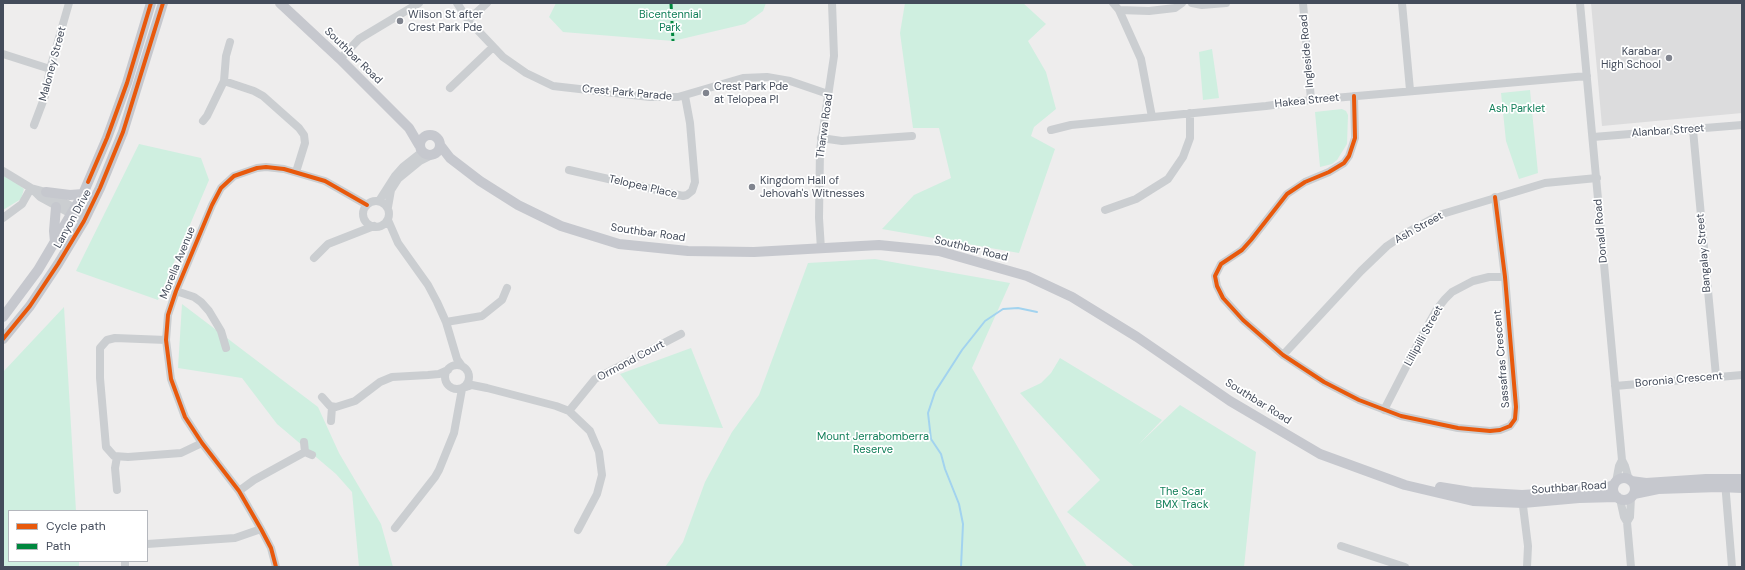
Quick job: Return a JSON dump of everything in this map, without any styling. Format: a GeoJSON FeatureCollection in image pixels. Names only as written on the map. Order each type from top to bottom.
{"type":"FeatureCollection","features":[{"type":"Feature","properties":{"kind":"main road","name":"Lanyon Drive"},"geometry":{"type":"LineString","coordinates":[[3,317],[38,270],[83,194],[107,138],[127,83],[151,3]]}},
{"type":"Feature","properties":{"kind":"main road","name":"Lanyon Drive"},"geometry":{"type":"LineString","coordinates":[[3,339],[30,306],[85,218],[100,188],[123,132],[163,3]]}},
{"type":"Feature","properties":{"kind":"main road","name":"Southbar Road"},"geometry":{"type":"LineString","coordinates":[[280,3],[340,59],[429,150],[450,158],[480,181],[518,205],[561,226],[619,244],[688,251],[754,252],[879,245],[939,251],[1027,276],[1068,295],[1137,337],[1230,401],[1320,454],[1405,485],[1441,487],[1523,499],[1619,498]]}},
{"type":"Feature","properties":{"kind":"main road","name":"Southbar Road"},"geometry":{"type":"LineString","coordinates":[[409,128],[427,136],[436,137],[429,150]]}},
{"type":"Feature","properties":{"kind":"main road"},"geometry":{"type":"LineString","coordinates":[[427,136],[420,141],[429,150]]}},
{"type":"Feature","properties":{"kind":"main road"},"geometry":{"type":"LineString","coordinates":[[46,192],[70,195],[83,194]]}},
{"type":"Feature","properties":{"kind":"main road"},"geometry":{"type":"LineString","coordinates":[[55,242],[54,231],[56,207]]}},
{"type":"Feature","properties":{"kind":"main road"},"geometry":{"type":"LineString","coordinates":[[1742,479],[1725,483],[1658,489],[1632,496],[1627,500],[1619,498],[1614,491],[1615,484],[1622,479],[1646,483],[1725,483],[1742,488]]}},
{"type":"Feature","properties":{"kind":"main road"},"geometry":{"type":"LineString","coordinates":[[1630,481],[1634,487],[1632,496]]}},
{"type":"Feature","properties":{"kind":"main road","name":"Southbar Road"},"geometry":{"type":"LineString","coordinates":[[1523,499],[1600,490],[1615,484]]}},
{"type":"Feature","properties":{"kind":"street","name":"Maloney Street"},"geometry":{"type":"LineString","coordinates":[[34,124],[45,96],[50,68],[69,3]]}},
{"type":"Feature","properties":{"kind":"street"},"geometry":{"type":"LineString","coordinates":[[340,59],[359,39],[419,3]]}},
{"type":"Feature","properties":{"kind":"street","name":"Crest Park Parade"},"geometry":{"type":"LineString","coordinates":[[457,3],[468,20],[503,57],[526,73],[553,86],[650,97],[686,96],[743,78],[767,77],[790,81],[828,94]]}},
{"type":"Feature","properties":{"kind":"street"},"geometry":{"type":"LineString","coordinates":[[468,20],[487,3]]}},
{"type":"Feature","properties":{"kind":"street","name":"Tharwa Road"},"geometry":{"type":"LineString","coordinates":[[821,249],[819,187],[821,138],[832,79],[834,56],[832,3]]}},
{"type":"Feature","properties":{"kind":"street"},"geometry":{"type":"LineString","coordinates":[[1113,3],[1119,10],[1140,59],[1152,117]]}},
{"type":"Feature","properties":{"kind":"street"},"geometry":{"type":"LineString","coordinates":[[1119,10],[1175,8],[1182,3]]}},
{"type":"Feature","properties":{"kind":"street"},"geometry":{"type":"LineString","coordinates":[[1192,3],[1202,5],[1226,3]]}},
{"type":"Feature","properties":{"kind":"street","name":"Ingleside Road"},"geometry":{"type":"LineString","coordinates":[[1303,3],[1311,100]]}},
{"type":"Feature","properties":{"kind":"street"},"geometry":{"type":"LineString","coordinates":[[1402,3],[1410,90]]}},
{"type":"Feature","properties":{"kind":"street","name":"Donald Road"},"geometry":{"type":"LineString","coordinates":[[1580,3],[1622,460],[1630,481]]}},
{"type":"Feature","properties":{"kind":"street"},"geometry":{"type":"LineString","coordinates":[[203,120],[224,81],[226,56],[230,42]]}},
{"type":"Feature","properties":{"kind":"street"},"geometry":{"type":"LineString","coordinates":[[450,88],[493,47]]}},
{"type":"Feature","properties":{"kind":"street"},"geometry":{"type":"LineString","coordinates":[[3,54],[50,68]]}},
{"type":"Feature","properties":{"kind":"street","name":"Hakea Street"},"geometry":{"type":"LineString","coordinates":[[1051,130],[1071,125],[1410,90],[1587,76]]}},
{"type":"Feature","properties":{"kind":"street"},"geometry":{"type":"LineString","coordinates":[[224,81],[254,91],[263,96],[299,128],[304,135],[305,143],[296,172]]}},
{"type":"Feature","properties":{"kind":"street","name":"Telopea Place"},"geometry":{"type":"LineString","coordinates":[[569,170],[683,196],[687,195],[692,191],[695,182],[686,96]]}},
{"type":"Feature","properties":{"kind":"street","name":"Sassafras Crescent"},"geometry":{"type":"LineString","coordinates":[[1354,96],[1355,138],[1349,156],[1344,163],[1329,172],[1305,182],[1287,194],[1242,250],[1221,264],[1215,276],[1217,286],[1223,298],[1243,320],[1283,355],[1324,382],[1359,400],[1384,410],[1420,421],[1471,429],[1496,431],[1505,429],[1512,423],[1516,414],[1516,407],[1505,277],[1495,197]]}},
{"type":"Feature","properties":{"kind":"street"},"geometry":{"type":"LineString","coordinates":[[1104,210],[1136,199],[1168,179],[1183,157],[1190,138],[1190,113]]}},
{"type":"Feature","properties":{"kind":"street","name":"Alanbar Street"},"geometry":{"type":"LineString","coordinates":[[1593,137],[1742,125]]}},
{"type":"Feature","properties":{"kind":"street","name":"Bangalay Street"},"geometry":{"type":"LineString","coordinates":[[1693,130],[1716,376]]}},
{"type":"Feature","properties":{"kind":"street"},"geometry":{"type":"LineString","coordinates":[[821,138],[848,141],[912,136]]}},
{"type":"Feature","properties":{"kind":"street"},"geometry":{"type":"LineString","coordinates":[[379,201],[395,176],[403,167],[429,150]]}},
{"type":"Feature","properties":{"kind":"street"},"geometry":{"type":"LineString","coordinates":[[314,258],[328,244],[374,225],[389,216],[388,207],[391,190],[398,179],[420,161],[429,150]]}},
{"type":"Feature","properties":{"kind":"street","name":"Morella Avenue"},"geometry":{"type":"LineString","coordinates":[[276,567],[271,548],[262,529],[238,491],[202,443],[185,417],[171,379],[166,340],[168,315],[176,291],[212,205],[221,188],[234,176],[257,168],[274,167],[296,172],[325,181],[343,190],[365,207]]}},
{"type":"Feature","properties":{"kind":"street"},"geometry":{"type":"LineString","coordinates":[[3,171],[31,188],[40,197],[56,207],[73,212]]}},
{"type":"Feature","properties":{"kind":"street","name":"Ash Street"},"geometry":{"type":"LineString","coordinates":[[1283,355],[1361,271],[1387,246],[1408,232],[1439,215],[1495,197],[1545,183],[1597,178]]}},
{"type":"Feature","properties":{"kind":"street"},"geometry":{"type":"LineString","coordinates":[[31,188],[46,192],[73,212],[85,218]]}},
{"type":"Feature","properties":{"kind":"street"},"geometry":{"type":"LineString","coordinates":[[3,218],[22,204],[31,188]]}},
{"type":"Feature","properties":{"kind":"street"},"geometry":{"type":"LineString","coordinates":[[388,207],[379,201],[374,201],[365,207],[363,217],[374,225],[392,234],[428,285],[446,322],[457,359],[476,380],[487,388]]}},
{"type":"Feature","properties":{"kind":"street","name":"Lillipilli Street"},"geometry":{"type":"LineString","coordinates":[[1384,410],[1423,334],[1444,299],[1452,292],[1473,281],[1489,277],[1505,277]]}},
{"type":"Feature","properties":{"kind":"street"},"geometry":{"type":"LineString","coordinates":[[446,322],[482,316],[502,300],[507,288]]}},
{"type":"Feature","properties":{"kind":"street"},"geometry":{"type":"LineString","coordinates":[[176,291],[194,297],[201,302],[221,331],[226,348]]}},
{"type":"Feature","properties":{"kind":"street","name":"Ormond Court"},"geometry":{"type":"LineString","coordinates":[[569,411],[595,379],[681,334]]}},
{"type":"Feature","properties":{"kind":"street"},"geometry":{"type":"LineString","coordinates":[[166,340],[115,338],[107,340],[100,348],[100,371],[105,443],[108,451],[117,457],[181,453],[202,443]]}},
{"type":"Feature","properties":{"kind":"street"},"geometry":{"type":"LineString","coordinates":[[452,344],[449,368],[446,373],[448,385],[456,397],[458,408]]}},
{"type":"Feature","properties":{"kind":"street"},"geometry":{"type":"LineString","coordinates":[[322,398],[332,407],[341,406],[355,401],[380,382],[392,377],[439,374],[458,365],[465,369],[470,380],[464,388],[458,408],[454,433],[439,470],[395,528]]}},
{"type":"Feature","properties":{"kind":"street","name":"Boronia Crescent"},"geometry":{"type":"LineString","coordinates":[[1615,386],[1742,374]]}},
{"type":"Feature","properties":{"kind":"street"},"geometry":{"type":"LineString","coordinates":[[428,375],[448,385],[454,390],[472,385],[556,406],[569,411],[590,431],[596,442],[602,462],[602,475],[598,494],[578,530]]}},
{"type":"Feature","properties":{"kind":"street"},"geometry":{"type":"LineString","coordinates":[[331,421],[332,407]]}},
{"type":"Feature","properties":{"kind":"street"},"geometry":{"type":"LineString","coordinates":[[238,491],[254,480],[309,454],[304,442]]}},
{"type":"Feature","properties":{"kind":"street"},"geometry":{"type":"LineString","coordinates":[[117,457],[115,468],[117,490]]}},
{"type":"Feature","properties":{"kind":"street","name":"Donald Road"},"geometry":{"type":"LineString","coordinates":[[1615,484],[1622,460]]}},
{"type":"Feature","properties":{"kind":"street"},"geometry":{"type":"LineString","coordinates":[[1725,483],[1732,567]]}},
{"type":"Feature","properties":{"kind":"street"},"geometry":{"type":"LineString","coordinates":[[1627,522],[1630,517],[1632,496]]}},
{"type":"Feature","properties":{"kind":"street"},"geometry":{"type":"LineString","coordinates":[[1619,498],[1624,517],[1627,522],[1631,567]]}},
{"type":"Feature","properties":{"kind":"street"},"geometry":{"type":"LineString","coordinates":[[1523,499],[1528,546],[1527,567]]}},
{"type":"Feature","properties":{"kind":"street"},"geometry":{"type":"LineString","coordinates":[[148,544],[235,538],[262,529]]}},
{"type":"Feature","properties":{"kind":"street"},"geometry":{"type":"LineString","coordinates":[[1341,546],[1405,567]]}},
{"type":"Feature","properties":{"kind":"shaded area","name":"Karabar High School"},"geometry":{"type":"Polygon","coordinates":[[[1591,3],[1742,3],[1742,113],[1602,126],[1591,3]]]}},
{"type":"Feature","properties":{"kind":"green space","name":"Bicentennial Park"},"geometry":{"type":"Polygon","coordinates":[[[556,3],[766,3],[763,11],[745,24],[673,41],[563,32],[549,17],[556,3]]]}},
{"type":"Feature","properties":{"kind":"green space"},"geometry":{"type":"Polygon","coordinates":[[[905,3],[1023,3],[1046,24],[1028,41],[1046,72],[1056,109],[1034,127],[1031,136],[1055,149],[1019,253],[882,229],[914,195],[951,178],[939,128],[913,128],[900,33],[905,3]]]}},
{"type":"Feature","properties":{"kind":"green space"},"geometry":{"type":"Polygon","coordinates":[[[1212,49],[1219,98],[1203,100],[1199,52],[1212,49]]]}},
{"type":"Feature","properties":{"kind":"green space","name":"Ash Parklet"},"geometry":{"type":"Polygon","coordinates":[[[1530,90],[1538,173],[1519,179],[1506,141],[1501,93],[1530,90]]]}},
{"type":"Feature","properties":{"kind":"green space"},"geometry":{"type":"Polygon","coordinates":[[[1342,109],[1346,111],[1348,115],[1347,144],[1337,160],[1332,164],[1320,167],[1315,112],[1342,109]]]}},
{"type":"Feature","properties":{"kind":"green space"},"geometry":{"type":"Polygon","coordinates":[[[139,144],[201,158],[209,180],[158,300],[76,271],[139,144]]]}},
{"type":"Feature","properties":{"kind":"green space"},"geometry":{"type":"Polygon","coordinates":[[[3,172],[24,189],[21,199],[3,210],[3,172]]]}},
{"type":"Feature","properties":{"kind":"green space","name":"Mount Jerrabomberra Reserve"},"geometry":{"type":"Polygon","coordinates":[[[875,259],[1010,283],[972,368],[1087,567],[665,567],[683,542],[705,482],[732,432],[759,395],[808,263],[875,259]]]}},
{"type":"Feature","properties":{"kind":"green space"},"geometry":{"type":"Polygon","coordinates":[[[182,304],[318,407],[339,453],[381,524],[393,567],[359,567],[352,492],[336,474],[277,424],[242,378],[178,368],[182,304]]]}},
{"type":"Feature","properties":{"kind":"green space"},"geometry":{"type":"Polygon","coordinates":[[[64,307],[76,510],[8,510],[8,562],[79,562],[79,567],[3,567],[3,372],[64,307]]]}},
{"type":"Feature","properties":{"kind":"green space"},"geometry":{"type":"Polygon","coordinates":[[[691,348],[723,428],[659,424],[620,374],[691,348]]]}},
{"type":"Feature","properties":{"kind":"green space","name":"The Scar BMX Track"},"geometry":{"type":"Polygon","coordinates":[[[1060,358],[1162,420],[1139,444],[1180,405],[1256,452],[1244,567],[1135,567],[1067,512],[1100,480],[1020,393],[1041,383],[1051,373],[1060,358]]]}},
{"type":"Feature","properties":{"kind":"waterway"},"geometry":{"type":"LineString","coordinates":[[961,567],[963,524],[959,504],[945,469],[941,454],[931,439],[928,413],[935,392],[962,350],[985,321],[1003,309],[1018,308],[1037,312]]}},
{"type":"Feature","properties":{"kind":"marked path"},"geometry":{"type":"LineString","coordinates":[[671,3],[673,41]]}},
{"type":"Feature","properties":{"kind":"cycle path"},"geometry":{"type":"LineString","coordinates":[[88,182],[107,138],[127,83],[151,3]]}},
{"type":"Feature","properties":{"kind":"cycle path"},"geometry":{"type":"LineString","coordinates":[[3,339],[30,306],[58,264],[84,221],[100,188],[123,132],[163,3]]}},
{"type":"Feature","properties":{"kind":"cycle path"},"geometry":{"type":"LineString","coordinates":[[1354,96],[1355,138],[1349,156],[1344,163],[1329,172],[1305,182],[1287,194],[1242,250],[1221,264],[1215,276],[1217,286],[1223,298],[1243,320],[1283,355],[1324,382],[1359,400],[1401,416],[1458,428],[1490,431],[1500,430],[1510,426],[1515,419],[1516,407],[1505,277],[1495,197]]}},
{"type":"Feature","properties":{"kind":"cycle path"},"geometry":{"type":"LineString","coordinates":[[276,567],[271,548],[239,491],[202,443],[185,417],[171,379],[166,340],[168,315],[176,291],[212,205],[221,188],[234,176],[257,168],[266,167],[284,169],[325,181],[367,205]]}},
{"type":"Feature","properties":{"kind":"place","name":"Wilson St after Crest Park Pde"},"geometry":{"type":"Point","coordinates":[400,21]}},
{"type":"Feature","properties":{"kind":"place","name":"Karabar High School"},"geometry":{"type":"Point","coordinates":[1669,58]}},
{"type":"Feature","properties":{"kind":"place","name":"Crest Park Pde at Telopea Pl"},"geometry":{"type":"Point","coordinates":[706,93]}},
{"type":"Feature","properties":{"kind":"place","name":"Kingdom Hall of Jehovah's Witnesses"},"geometry":{"type":"Point","coordinates":[752,187]}}]}
